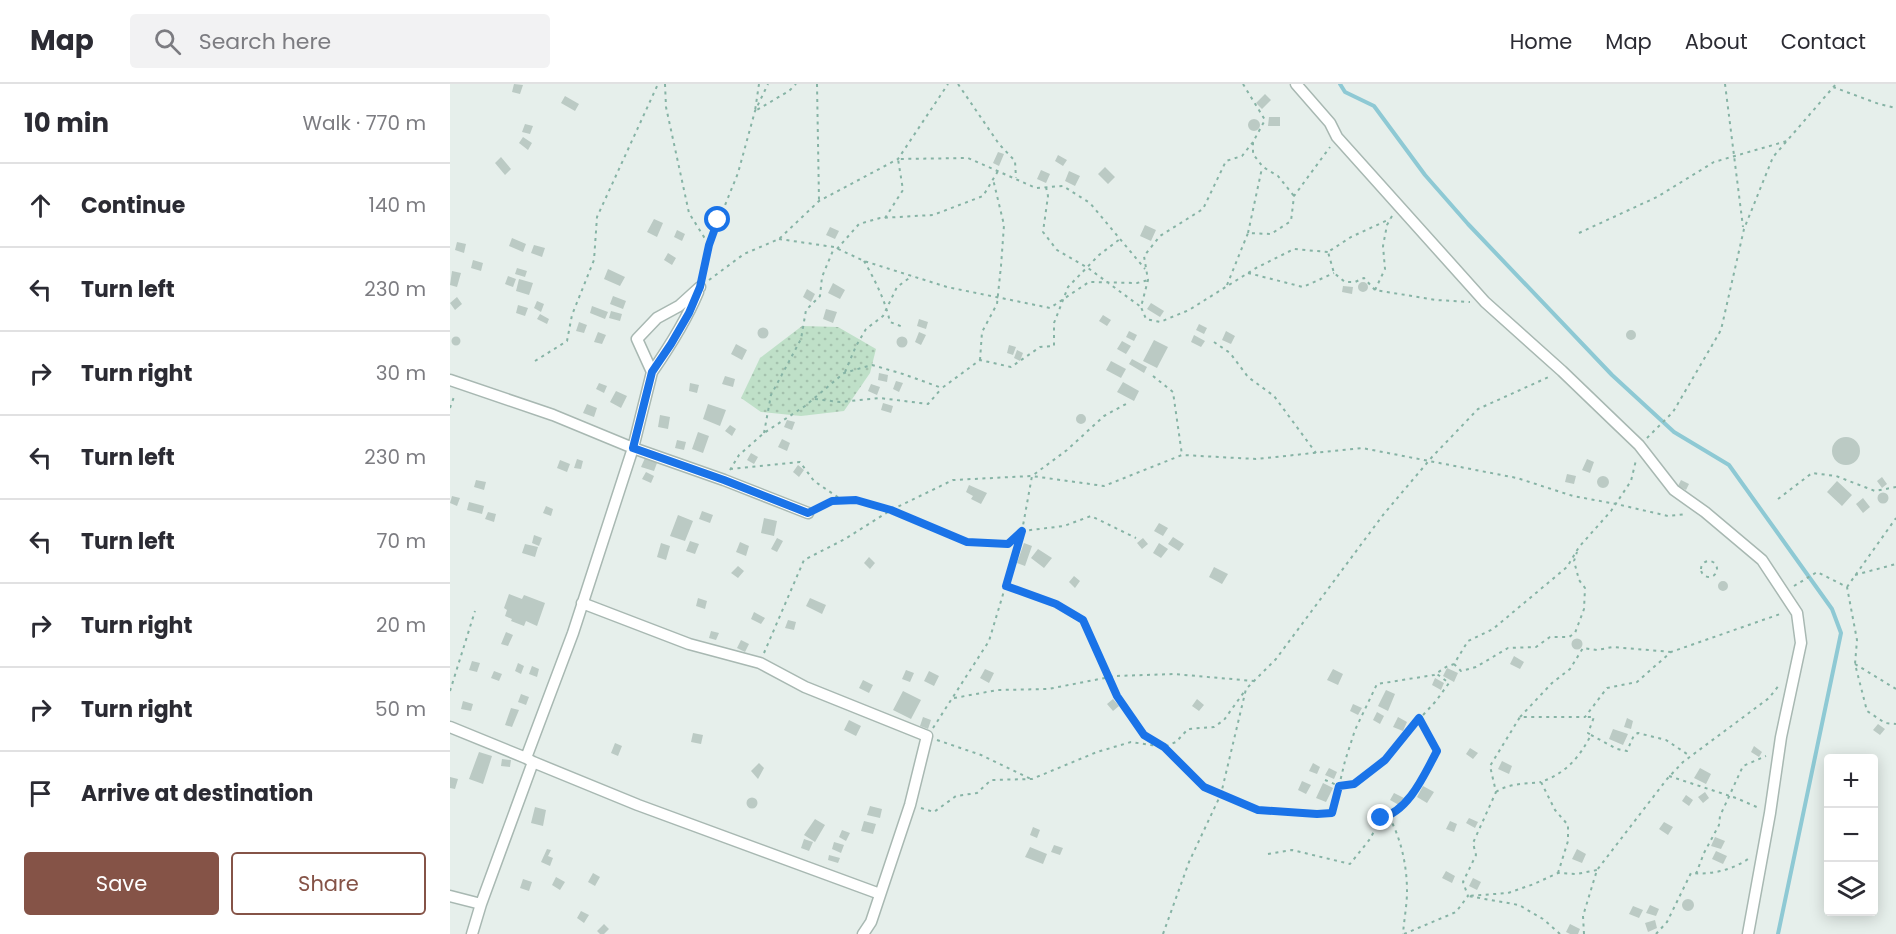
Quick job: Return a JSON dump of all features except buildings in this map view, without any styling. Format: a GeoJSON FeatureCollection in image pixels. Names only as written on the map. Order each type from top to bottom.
{"type":"FeatureCollection","features":[{"type":"Feature","properties":{"kind":"street"},"geometry":{"type":"LineString","coordinates":[[1296,84],[1330,123],[1337,137],[1485,302],[1562,371],[1639,446],[1674,490],[1705,512],[1762,560],[1795,609],[1802,643],[1781,737],[1748,934]]}},
{"type":"Feature","properties":{"kind":"street"},"geometry":{"type":"LineString","coordinates":[[652,372],[637,339],[657,318],[679,306],[700,287]]}},
{"type":"Feature","properties":{"kind":"street"},"geometry":{"type":"LineString","coordinates":[[472,934],[633,448],[652,372],[689,313],[700,287]]}},
{"type":"Feature","properties":{"kind":"street"},"geometry":{"type":"LineString","coordinates":[[454,382],[553,415],[633,448],[808,513]]}},
{"type":"Feature","properties":{"kind":"street"},"geometry":{"type":"LineString","coordinates":[[582,603],[689,644],[760,663],[804,687],[927,736],[910,805],[871,922],[863,934]]}},
{"type":"Feature","properties":{"kind":"street"},"geometry":{"type":"LineString","coordinates":[[450,727],[638,805],[880,894]]}},
{"type":"Feature","properties":{"kind":"street"},"geometry":{"type":"LineString","coordinates":[[450,896],[481,904]]}},
{"type":"Feature","properties":{"kind":"path"},"geometry":{"type":"LineString","coordinates":[[534,361],[567,341],[572,315],[594,260],[597,218],[658,84]]}},
{"type":"Feature","properties":{"kind":"path"},"geometry":{"type":"LineString","coordinates":[[665,84],[666,107],[689,213],[709,245]]}},
{"type":"Feature","properties":{"kind":"path"},"geometry":{"type":"LineString","coordinates":[[756,111],[759,84]]}},
{"type":"Feature","properties":{"kind":"path"},"geometry":{"type":"LineString","coordinates":[[700,287],[709,245],[738,173],[756,111],[768,84]]}},
{"type":"Feature","properties":{"kind":"path"},"geometry":{"type":"LineString","coordinates":[[756,111],[789,91],[796,84]]}},
{"type":"Feature","properties":{"kind":"path"},"geometry":{"type":"LineString","coordinates":[[818,84],[819,201]]}},
{"type":"Feature","properties":{"kind":"path"},"geometry":{"type":"LineString","coordinates":[[885,218],[903,190],[898,159],[948,84]]}},
{"type":"Feature","properties":{"kind":"path"},"geometry":{"type":"LineString","coordinates":[[957,84],[999,144],[1015,161],[1016,179]]}},
{"type":"Feature","properties":{"kind":"path"},"geometry":{"type":"LineString","coordinates":[[1141,307],[1148,280],[1144,256],[1160,236],[1203,209],[1226,161],[1242,156],[1253,142],[1264,120],[1244,84]]}},
{"type":"Feature","properties":{"kind":"path"},"geometry":{"type":"LineString","coordinates":[[1725,84],[1744,229]]}},
{"type":"Feature","properties":{"kind":"path"},"geometry":{"type":"LineString","coordinates":[[1006,586],[1056,604],[1083,620],[1117,696],[1144,735],[1164,747],[1204,787],[1258,810],[1332,813],[1355,730],[1377,684],[1437,674],[1454,664],[1468,641],[1493,629],[1567,567],[1579,547],[1616,504],[1631,481],[1639,446],[1673,412],[1721,330],[1744,229],[1773,157],[1834,85],[1879,104],[1896,108]]}},
{"type":"Feature","properties":{"kind":"path"},"geometry":{"type":"LineString","coordinates":[[1248,233],[1271,234],[1291,221],[1294,196],[1337,137]]}},
{"type":"Feature","properties":{"kind":"path"},"geometry":{"type":"LineString","coordinates":[[1578,233],[1657,197],[1714,162],[1787,141]]}},
{"type":"Feature","properties":{"kind":"path"},"geometry":{"type":"LineString","coordinates":[[1253,142],[1253,153],[1263,168],[1278,176],[1294,196]]}},
{"type":"Feature","properties":{"kind":"path"},"geometry":{"type":"LineString","coordinates":[[700,287],[744,254],[779,239],[819,201],[898,159],[968,158],[1036,188],[1063,186],[1090,203],[1147,272]]}},
{"type":"Feature","properties":{"kind":"path"},"geometry":{"type":"LineString","coordinates":[[1227,286],[1248,233],[1263,168]]}},
{"type":"Feature","properties":{"kind":"path"},"geometry":{"type":"LineString","coordinates":[[765,433],[771,395],[801,339],[806,310],[820,296],[822,277],[835,248],[859,224],[885,218],[933,215],[983,196],[998,171]]}},
{"type":"Feature","properties":{"kind":"path"},"geometry":{"type":"LineString","coordinates":[[980,360],[982,332],[997,304],[1004,225],[993,179]]}},
{"type":"Feature","properties":{"kind":"path"},"geometry":{"type":"LineString","coordinates":[[1046,187],[1048,196],[1043,232],[1058,250],[1088,268],[1141,307],[1146,319],[1160,322],[1189,310],[1247,273],[1294,249],[1328,252],[1351,237],[1390,219]]}},
{"type":"Feature","properties":{"kind":"path"},"geometry":{"type":"LineString","coordinates":[[1375,290],[1385,269],[1383,246],[1387,225],[1398,206]]}},
{"type":"Feature","properties":{"kind":"path"},"geometry":{"type":"LineString","coordinates":[[779,239],[835,248],[864,261],[946,287],[1050,308],[1089,282],[1137,284],[1148,280]]}},
{"type":"Feature","properties":{"kind":"path"},"geometry":{"type":"LineString","coordinates":[[814,399],[840,402],[880,398],[928,404],[942,388],[980,360],[1011,367],[1040,347],[1054,346],[1054,323],[1068,286],[1099,255],[1120,239]]}},
{"type":"Feature","properties":{"kind":"path"},"geometry":{"type":"LineString","coordinates":[[1328,252],[1334,273],[1345,282],[1356,282],[1364,278],[1375,290],[1436,300],[1485,302]]}},
{"type":"Feature","properties":{"kind":"path"},"geometry":{"type":"LineString","coordinates":[[864,261],[876,282],[890,322],[903,327]]}},
{"type":"Feature","properties":{"kind":"path"},"geometry":{"type":"LineString","coordinates":[[1247,273],[1303,287],[1334,273]]}},
{"type":"Feature","properties":{"kind":"path"},"geometry":{"type":"LineString","coordinates":[[844,373],[855,346],[866,329],[883,316],[897,287],[912,276]]}},
{"type":"Feature","properties":{"kind":"path"},"geometry":{"type":"LineString","coordinates":[[1214,342],[1230,353],[1248,377],[1274,396],[1316,453]]}},
{"type":"Feature","properties":{"kind":"path"},"geometry":{"type":"LineString","coordinates":[[724,480],[739,455],[765,433],[814,399],[844,373],[872,365],[942,388]]}},
{"type":"Feature","properties":{"kind":"path"},"geometry":{"type":"LineString","coordinates":[[910,805],[934,812],[956,796],[977,793],[991,780],[1032,779],[1097,752],[1131,742],[1164,747],[1176,742],[1188,729],[1214,727],[1224,720],[1246,689],[1276,659],[1383,515],[1428,461],[1478,409],[1562,371]]}},
{"type":"Feature","properties":{"kind":"path"},"geometry":{"type":"LineString","coordinates":[[1153,376],[1173,392],[1182,455]]}},
{"type":"Feature","properties":{"kind":"path"},"geometry":{"type":"LineString","coordinates":[[450,408],[454,382]]}},
{"type":"Feature","properties":{"kind":"path"},"geometry":{"type":"LineString","coordinates":[[1032,779],[981,755],[927,736],[989,640],[1022,531],[1032,476],[1067,450],[1104,416],[1126,404]]}},
{"type":"Feature","properties":{"kind":"path"},"geometry":{"type":"LineString","coordinates":[[760,663],[804,560],[845,539],[891,510],[953,480],[1032,476],[1104,486],[1182,455],[1256,459],[1362,448],[1517,478],[1572,496],[1668,516],[1705,512]]}},
{"type":"Feature","properties":{"kind":"path"},"geometry":{"type":"LineString","coordinates":[[730,469],[801,462],[814,481],[842,500]]}},
{"type":"Feature","properties":{"kind":"path"},"geometry":{"type":"LineString","coordinates":[[1778,499],[1812,473],[1836,476],[1875,491],[1896,487]]}},
{"type":"Feature","properties":{"kind":"path"},"geometry":{"type":"LineString","coordinates":[[808,513],[832,501],[856,500],[891,510],[967,542],[1008,544],[1022,531],[1064,526],[1091,516],[1136,538]]}},
{"type":"Feature","properties":{"kind":"path"},"geometry":{"type":"LineString","coordinates":[[1896,518],[1847,587],[1857,640],[1855,664],[1867,711],[1886,723],[1896,724]]}},
{"type":"Feature","properties":{"kind":"path"},"geometry":{"type":"LineString","coordinates":[[1454,664],[1461,671],[1476,668],[1508,648],[1536,647],[1550,637],[1569,637],[1575,633],[1584,609],[1585,588],[1579,580],[1574,561],[1579,547]]}},
{"type":"Feature","properties":{"kind":"path"},"geometry":{"type":"LineString","coordinates":[[1709,561],[1715,563],[1717,568],[1713,576],[1708,577],[1703,574],[1701,568],[1704,563],[1709,561]]}},
{"type":"Feature","properties":{"kind":"path"},"geometry":{"type":"LineString","coordinates":[[1855,575],[1896,564]]}},
{"type":"Feature","properties":{"kind":"path"},"geometry":{"type":"LineString","coordinates":[[1800,583],[1817,572],[1847,587]]}},
{"type":"Feature","properties":{"kind":"path"},"geometry":{"type":"LineString","coordinates":[[1585,717],[1607,688],[1637,682],[1671,652],[1795,609]]}},
{"type":"Feature","properties":{"kind":"path"},"geometry":{"type":"LineString","coordinates":[[450,691],[475,612]]}},
{"type":"Feature","properties":{"kind":"path"},"geometry":{"type":"LineString","coordinates":[[1496,792],[1490,766],[1520,717],[1552,683],[1570,669],[1583,648],[1597,650],[1613,646],[1671,652]]}},
{"type":"Feature","properties":{"kind":"path"},"geometry":{"type":"LineString","coordinates":[[1855,664],[1896,689]]}},
{"type":"Feature","properties":{"kind":"path"},"geometry":{"type":"LineString","coordinates":[[952,699],[998,690],[1048,689],[1109,677],[1174,674],[1254,681]]}},
{"type":"Feature","properties":{"kind":"path"},"geometry":{"type":"LineString","coordinates":[[1324,780],[1339,786],[1354,784],[1385,760],[1449,683],[1437,674]]}},
{"type":"Feature","properties":{"kind":"path"},"geometry":{"type":"LineString","coordinates":[[1584,934],[1583,916],[1597,870],[1669,776],[1690,756],[1770,698],[1784,679]]}},
{"type":"Feature","properties":{"kind":"path"},"geometry":{"type":"LineString","coordinates":[[1163,934],[1189,862],[1221,794],[1246,689]]}},
{"type":"Feature","properties":{"kind":"path"},"geometry":{"type":"LineString","coordinates":[[1520,717],[1594,717],[1588,733],[1617,749],[1627,751],[1634,735],[1638,733],[1666,740],[1690,756]]}},
{"type":"Feature","properties":{"kind":"path"},"geometry":{"type":"LineString","coordinates":[[1268,854],[1292,850],[1350,864],[1371,839],[1381,818],[1393,815],[1410,797],[1437,751],[1419,718]]}},
{"type":"Feature","properties":{"kind":"path"},"geometry":{"type":"LineString","coordinates":[[1468,896],[1463,882],[1476,855],[1473,843],[1496,792],[1501,788],[1541,782],[1557,776],[1582,753],[1592,735]]}},
{"type":"Feature","properties":{"kind":"path"},"geometry":{"type":"LineString","coordinates":[[1696,874],[1743,766],[1766,757],[1781,737]]}},
{"type":"Feature","properties":{"kind":"path"},"geometry":{"type":"LineString","coordinates":[[1669,776],[1730,796],[1770,813]]}},
{"type":"Feature","properties":{"kind":"path"},"geometry":{"type":"LineString","coordinates":[[1541,782],[1555,810],[1568,825],[1568,841],[1558,873]]}},
{"type":"Feature","properties":{"kind":"path"},"geometry":{"type":"LineString","coordinates":[[1389,816],[1395,828],[1403,858],[1406,880],[1403,934],[1456,912],[1468,896],[1508,893],[1558,873],[1577,874],[1597,870]]}},
{"type":"Feature","properties":{"kind":"path"},"geometry":{"type":"LineString","coordinates":[[1656,934],[1668,922],[1691,873],[1708,875],[1742,864],[1763,849]]}},
{"type":"Feature","properties":{"kind":"path"},"geometry":{"type":"LineString","coordinates":[[1468,896],[1519,905],[1543,919],[1560,934]]}},
{"type":"Feature","properties":{"kind":"green space"},"geometry":{"type":"Polygon","coordinates":[[[802,326],[838,327],[876,349],[870,373],[844,411],[801,416],[761,412],[741,398],[760,358],[802,326]]]}},
{"type":"Feature","properties":{"kind":"waterway"},"geometry":{"type":"LineString","coordinates":[[1340,84],[1345,92],[1374,106],[1425,175],[1468,224],[1612,375],[1674,432],[1729,465],[1832,609],[1841,633],[1778,934]]}},
{"type":"Feature","properties":{"kind":"route"},"geometry":{"type":"LineString","coordinates":[[718,220],[709,245],[700,287],[689,313],[652,372],[633,448],[808,513],[832,501],[856,500],[891,510],[967,542],[1008,544],[1022,531],[1006,586],[1056,604],[1083,620],[1117,696],[1144,735],[1164,747],[1204,787],[1258,810],[1332,813],[1339,786],[1354,784],[1385,760],[1419,718],[1437,751],[1410,797],[1393,815],[1381,818]]}}]}
